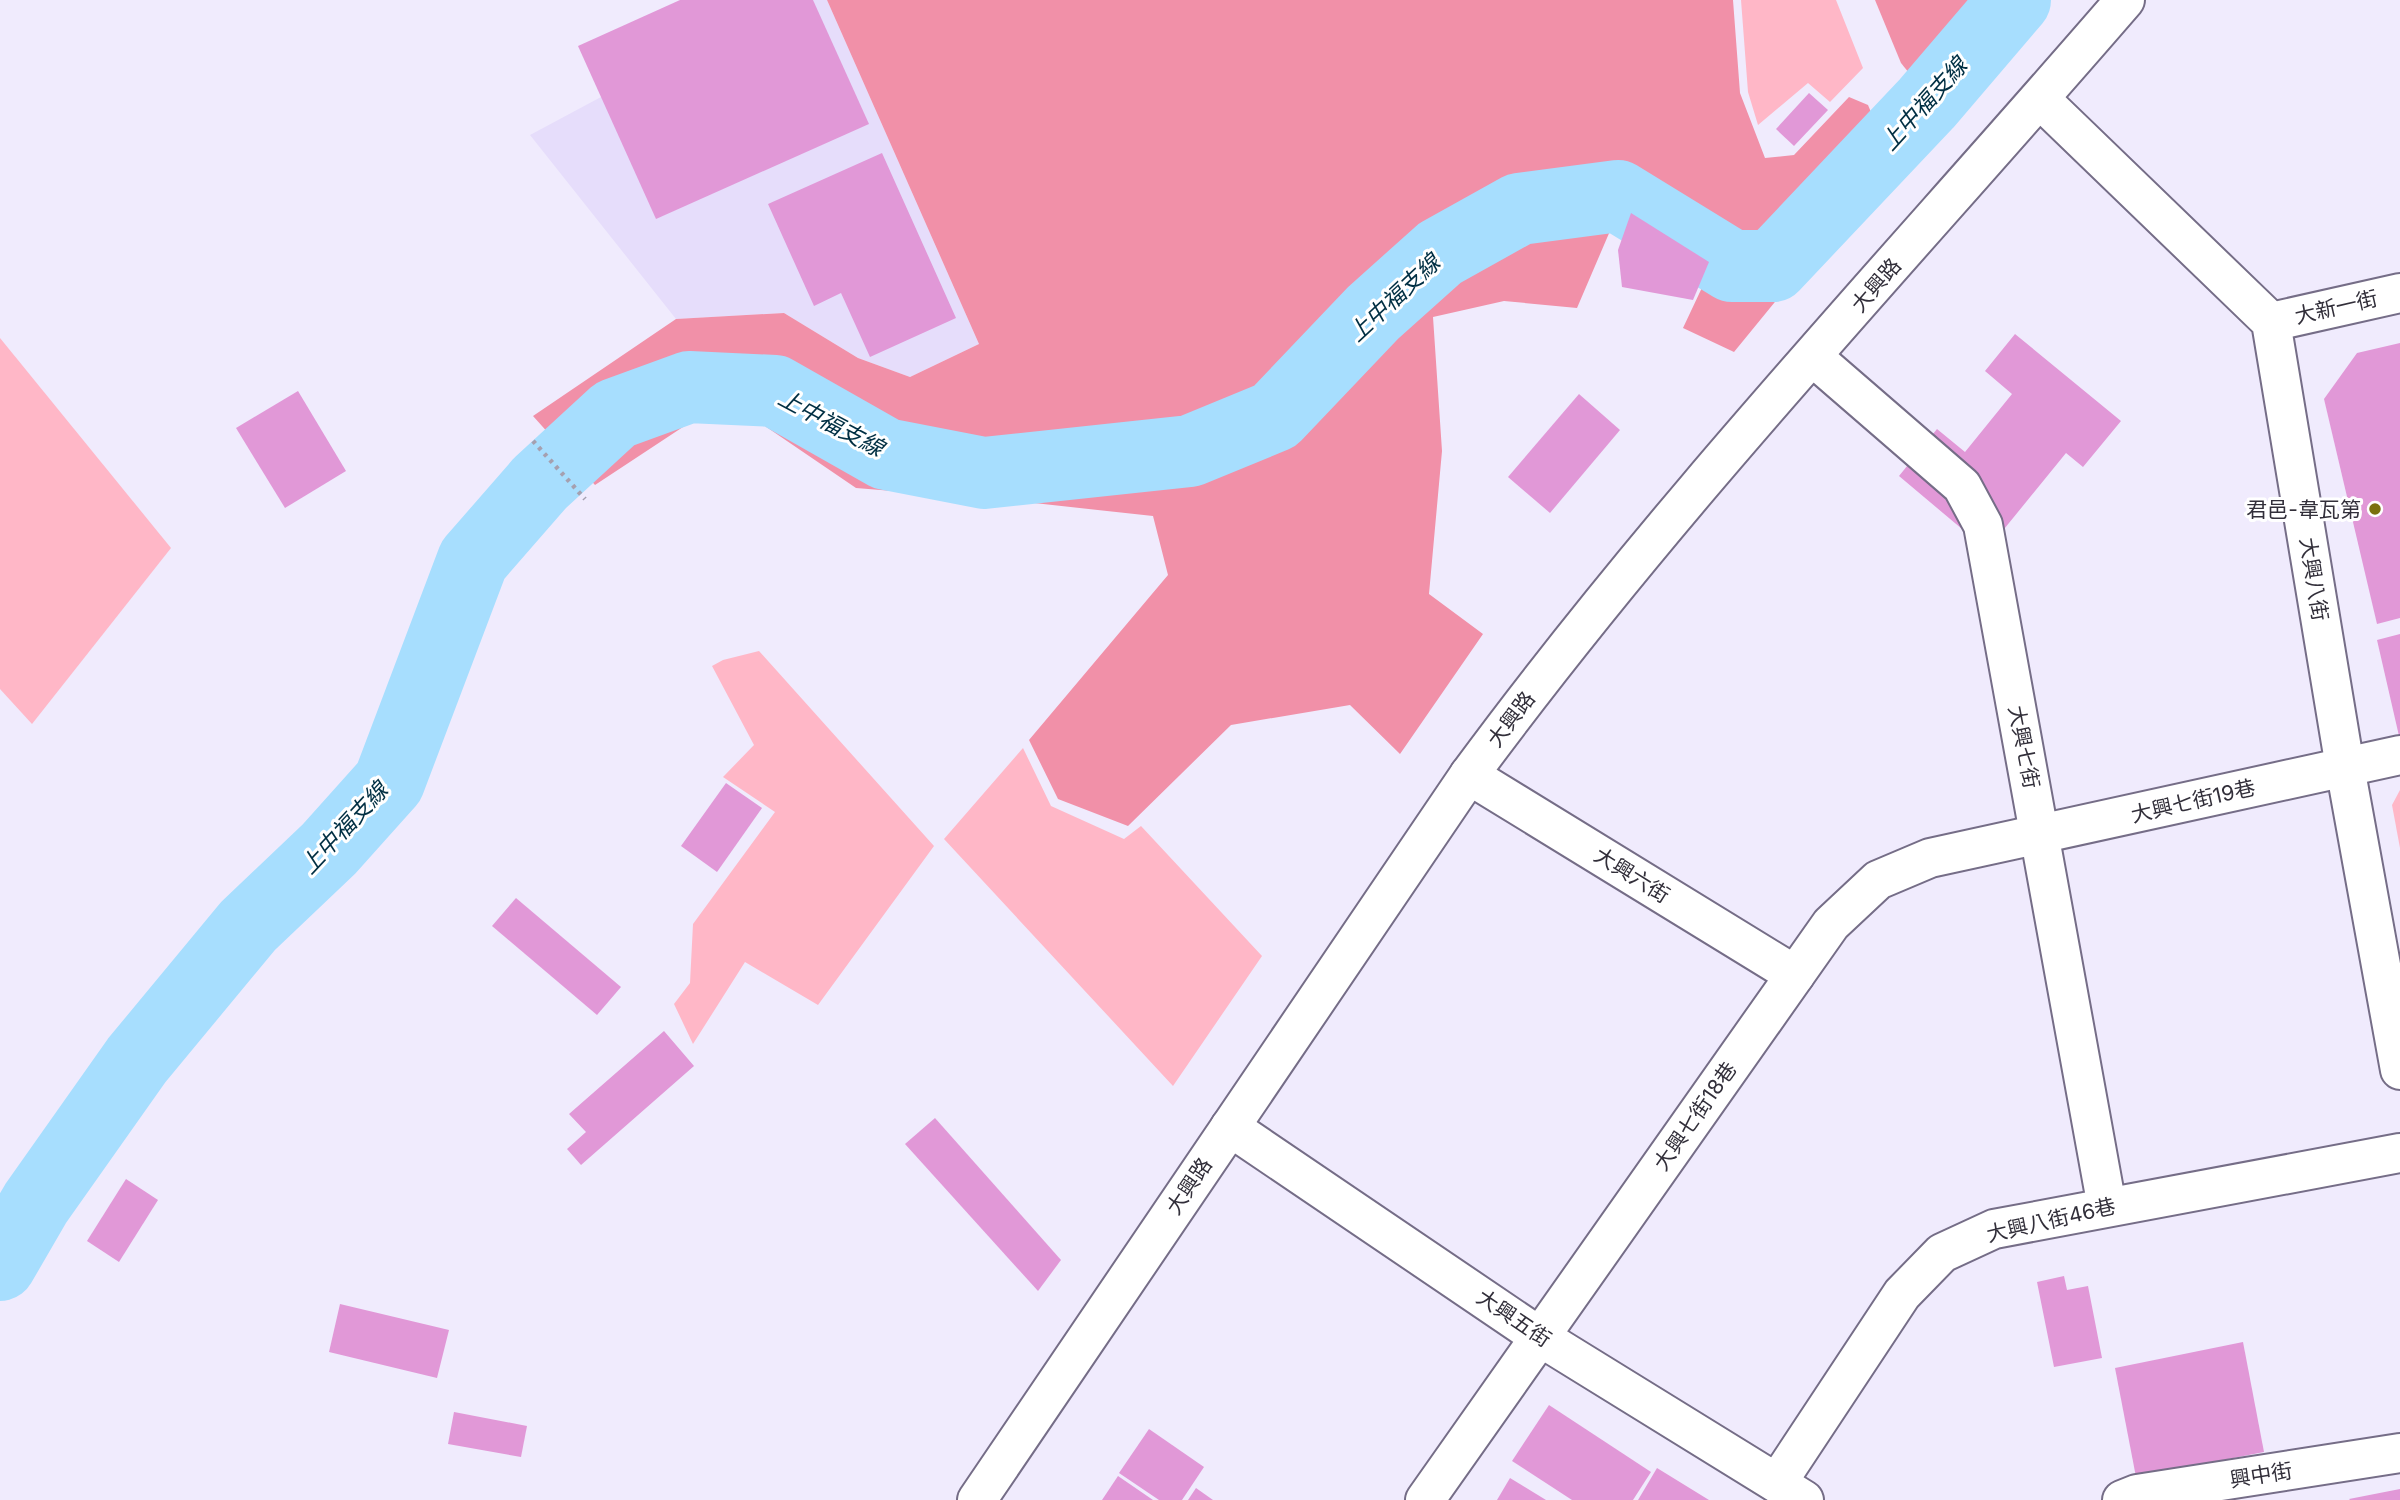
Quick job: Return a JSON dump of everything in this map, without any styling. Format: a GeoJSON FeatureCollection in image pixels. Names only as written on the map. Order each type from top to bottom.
{"type":"FeatureCollection","features":[{"type":"Feature","properties":{"kind":"street","name":"大興路"},"geometry":{"type":"LineString","coordinates":[[977,1500],[1469,775],[1522,702],[1651,542],[2126,0]]}},
{"type":"Feature","properties":{"kind":"street"},"geometry":{"type":"LineString","coordinates":[[2040,99],[2272,322]]}},
{"type":"Feature","properties":{"kind":"street","name":"大新一街"},"geometry":{"type":"LineString","coordinates":[[2272,322],[2400,293]]}},
{"type":"Feature","properties":{"kind":"street","name":"大興八街"},"geometry":{"type":"LineString","coordinates":[[2272,322],[2345,767],[2400,1070]]}},
{"type":"Feature","properties":{"kind":"street","name":"大興七街"},"geometry":{"type":"LineString","coordinates":[[1813,357],[1962,486],[1983,525],[2107,1207]]}},
{"type":"Feature","properties":{"kind":"street","name":"大興七街19巷"},"geometry":{"type":"LineString","coordinates":[[2041,835],[2400,755]]}},
{"type":"Feature","properties":{"kind":"street","name":"大興六街"},"geometry":{"type":"LineString","coordinates":[[1469,775],[1795,975]]}},
{"type":"Feature","properties":{"kind":"street","name":"大興七街18巷"},"geometry":{"type":"LineString","coordinates":[[1425,1500],[1831,924],[1878,880],[1930,858],[2041,835]]}},
{"type":"Feature","properties":{"kind":"street","name":"大興五街"},"geometry":{"type":"LineString","coordinates":[[1230,1127],[1540,1337],[1790,1491]]}},
{"type":"Feature","properties":{"kind":"street","name":"大興八街46巷"},"geometry":{"type":"LineString","coordinates":[[1790,1491],[1902,1294],[1942,1253],[1994,1229],[2400,1153]]}},
{"type":"Feature","properties":{"kind":"street","name":"興中街"},"geometry":{"type":"LineString","coordinates":[[2122,1500],[2137,1494],[2400,1453]]}},
{"type":"Feature","properties":{"kind":"path"},"geometry":{"type":"LineString","coordinates":[[533,441],[584,499]]}},
{"type":"Feature","properties":{"kind":"shaded area"},"geometry":{"type":"Polygon","coordinates":[[[782,0],[827,0],[979,344],[910,377],[858,358],[784,313],[676,319],[530,135],[782,0]]]}},
{"type":"Feature","properties":{"kind":"shaded area"},"geometry":{"type":"Polygon","coordinates":[[[827,0],[1733,0],[1740,93],[1765,158],[1794,155],[1849,97],[1868,105],[1891,160],[1734,352],[1683,328],[1723,243],[1628,189],[1577,308],[1504,301],[1433,317],[1442,451],[1429,594],[1483,634],[1400,754],[1350,705],[1231,725],[1128,826],[1058,799],[1029,740],[1168,575],[1153,516],[856,488],[759,422],[689,423],[595,485],[533,416],[676,319],[784,313],[858,358],[910,377],[979,344],[827,0]]]}},
{"type":"Feature","properties":{"kind":"shaded area"},"geometry":{"type":"Polygon","coordinates":[[[1741,0],[1836,0],[1863,68],[1830,102],[1808,83],[1758,125],[1748,92],[1741,0]]]}},
{"type":"Feature","properties":{"kind":"shaded area"},"geometry":{"type":"Polygon","coordinates":[[[1875,0],[1996,0],[1921,88],[1901,63],[1875,0]]]}},
{"type":"Feature","properties":{"kind":"shaded area"},"geometry":{"type":"Polygon","coordinates":[[[0,338],[171,548],[32,724],[0,689],[0,338]]]}},
{"type":"Feature","properties":{"kind":"shaded area"},"geometry":{"type":"Polygon","coordinates":[[[759,651],[934,846],[818,1005],[745,962],[693,1044],[674,1004],[690,983],[693,924],[775,812],[723,777],[754,745],[712,666],[723,660],[759,651]]]}},
{"type":"Feature","properties":{"kind":"shaded area"},"geometry":{"type":"Polygon","coordinates":[[[1023,748],[1051,806],[1124,839],[1141,826],[1262,956],[1173,1086],[944,839],[1023,748]]]}},
{"type":"Feature","properties":{"kind":"shaded area"},"geometry":{"type":"Polygon","coordinates":[[[2400,790],[2400,848],[2392,805],[2400,790]]]}},
{"type":"Feature","properties":{"kind":"building"},"geometry":{"type":"Polygon","coordinates":[[[680,0],[813,0],[869,124],[656,219],[578,46],[680,0]]]}},
{"type":"Feature","properties":{"kind":"building"},"geometry":{"type":"Polygon","coordinates":[[[1809,93],[1828,110],[1794,146],[1776,129],[1809,93]]]}},
{"type":"Feature","properties":{"kind":"building"},"geometry":{"type":"Polygon","coordinates":[[[882,153],[956,318],[870,357],[841,293],[814,306],[768,204],[882,153]]]}},
{"type":"Feature","properties":{"kind":"building"},"geometry":{"type":"Polygon","coordinates":[[[1631,213],[1709,262],[1693,300],[1622,287],[1618,250],[1631,213]]]}},
{"type":"Feature","properties":{"kind":"building"},"geometry":{"type":"Polygon","coordinates":[[[2015,334],[2121,421],[2083,467],[2066,453],[1987,550],[1899,476],[1937,429],[1965,452],[2012,394],[1985,371],[2015,334]]]}},
{"type":"Feature","properties":{"kind":"building","name":"君邑-韋瓦第"},"geometry":{"type":"Polygon","coordinates":[[[2400,343],[2400,618],[2377,624],[2324,399],[2357,353],[2400,343]]]}},
{"type":"Feature","properties":{"kind":"building"},"geometry":{"type":"Polygon","coordinates":[[[298,391],[346,471],[285,508],[236,428],[298,391]]]}},
{"type":"Feature","properties":{"kind":"building"},"geometry":{"type":"Polygon","coordinates":[[[1579,394],[1620,430],[1550,513],[1508,477],[1579,394]]]}},
{"type":"Feature","properties":{"kind":"building"},"geometry":{"type":"Polygon","coordinates":[[[2400,634],[2400,736],[2399,736],[2377,640],[2400,634]]]}},
{"type":"Feature","properties":{"kind":"building"},"geometry":{"type":"Polygon","coordinates":[[[726,783],[762,808],[717,872],[681,846],[726,783]]]}},
{"type":"Feature","properties":{"kind":"building"},"geometry":{"type":"Polygon","coordinates":[[[516,898],[621,987],[597,1015],[492,926],[516,898]]]}},
{"type":"Feature","properties":{"kind":"building"},"geometry":{"type":"Polygon","coordinates":[[[664,1031],[694,1066],[581,1165],[567,1149],[586,1132],[569,1114],[664,1031]]]}},
{"type":"Feature","properties":{"kind":"building"},"geometry":{"type":"Polygon","coordinates":[[[935,1118],[1061,1260],[1038,1291],[905,1144],[935,1118]]]}},
{"type":"Feature","properties":{"kind":"building"},"geometry":{"type":"Polygon","coordinates":[[[126,1179],[158,1200],[119,1262],[87,1241],[126,1179]]]}},
{"type":"Feature","properties":{"kind":"building"},"geometry":{"type":"Polygon","coordinates":[[[2064,1276],[2067,1290],[2088,1286],[2102,1358],[2054,1367],[2037,1282],[2064,1276]]]}},
{"type":"Feature","properties":{"kind":"building"},"geometry":{"type":"Polygon","coordinates":[[[340,1304],[449,1330],[437,1378],[329,1352],[340,1304]]]}},
{"type":"Feature","properties":{"kind":"building"},"geometry":{"type":"Polygon","coordinates":[[[2243,1342],[2264,1452],[2136,1477],[2115,1368],[2243,1342]]]}},
{"type":"Feature","properties":{"kind":"building"},"geometry":{"type":"Polygon","coordinates":[[[1549,1405],[1651,1472],[1633,1500],[1572,1500],[1512,1461],[1549,1405]]]}},
{"type":"Feature","properties":{"kind":"building"},"geometry":{"type":"Polygon","coordinates":[[[454,1412],[527,1426],[521,1457],[448,1444],[454,1412]]]}},
{"type":"Feature","properties":{"kind":"building"},"geometry":{"type":"Polygon","coordinates":[[[1149,1429],[1204,1467],[1182,1500],[1159,1500],[1119,1473],[1149,1429]]]}},
{"type":"Feature","properties":{"kind":"building"},"geometry":{"type":"Polygon","coordinates":[[[1657,1468],[1709,1500],[1638,1500],[1657,1468]]]}},
{"type":"Feature","properties":{"kind":"building"},"geometry":{"type":"Polygon","coordinates":[[[1118,1476],[1153,1500],[1102,1500],[1118,1476]]]}},
{"type":"Feature","properties":{"kind":"building"},"geometry":{"type":"Polygon","coordinates":[[[1510,1478],[1546,1500],[1497,1500],[1510,1478]]]}},
{"type":"Feature","properties":{"kind":"building"},"geometry":{"type":"Polygon","coordinates":[[[1196,1488],[1213,1500],[1188,1500],[1196,1488]]]}},
{"type":"Feature","properties":{"kind":"building"},"geometry":{"type":"Polygon","coordinates":[[[2400,1489],[2400,1500],[2349,1499],[2400,1489]]]}},
{"type":"Feature","properties":{"kind":"waterway","name":"上中福支線"},"geometry":{"type":"LineString","coordinates":[[0,1265],[36,1203],[137,1060],[248,926],[329,849],[389,782],[473,560],[540,483],[615,414],[689,387],[775,391],[886,454],[984,473],[1190,451],[1275,416],[1373,313],[1440,253],[1519,209],[1618,196],[1732,266],[1773,266],[1927,103],[2015,0]]}},
{"type":"Feature","properties":{"kind":"place","name":"君邑-韋瓦第"},"geometry":{"type":"Point","coordinates":[2375,509]}}]}
